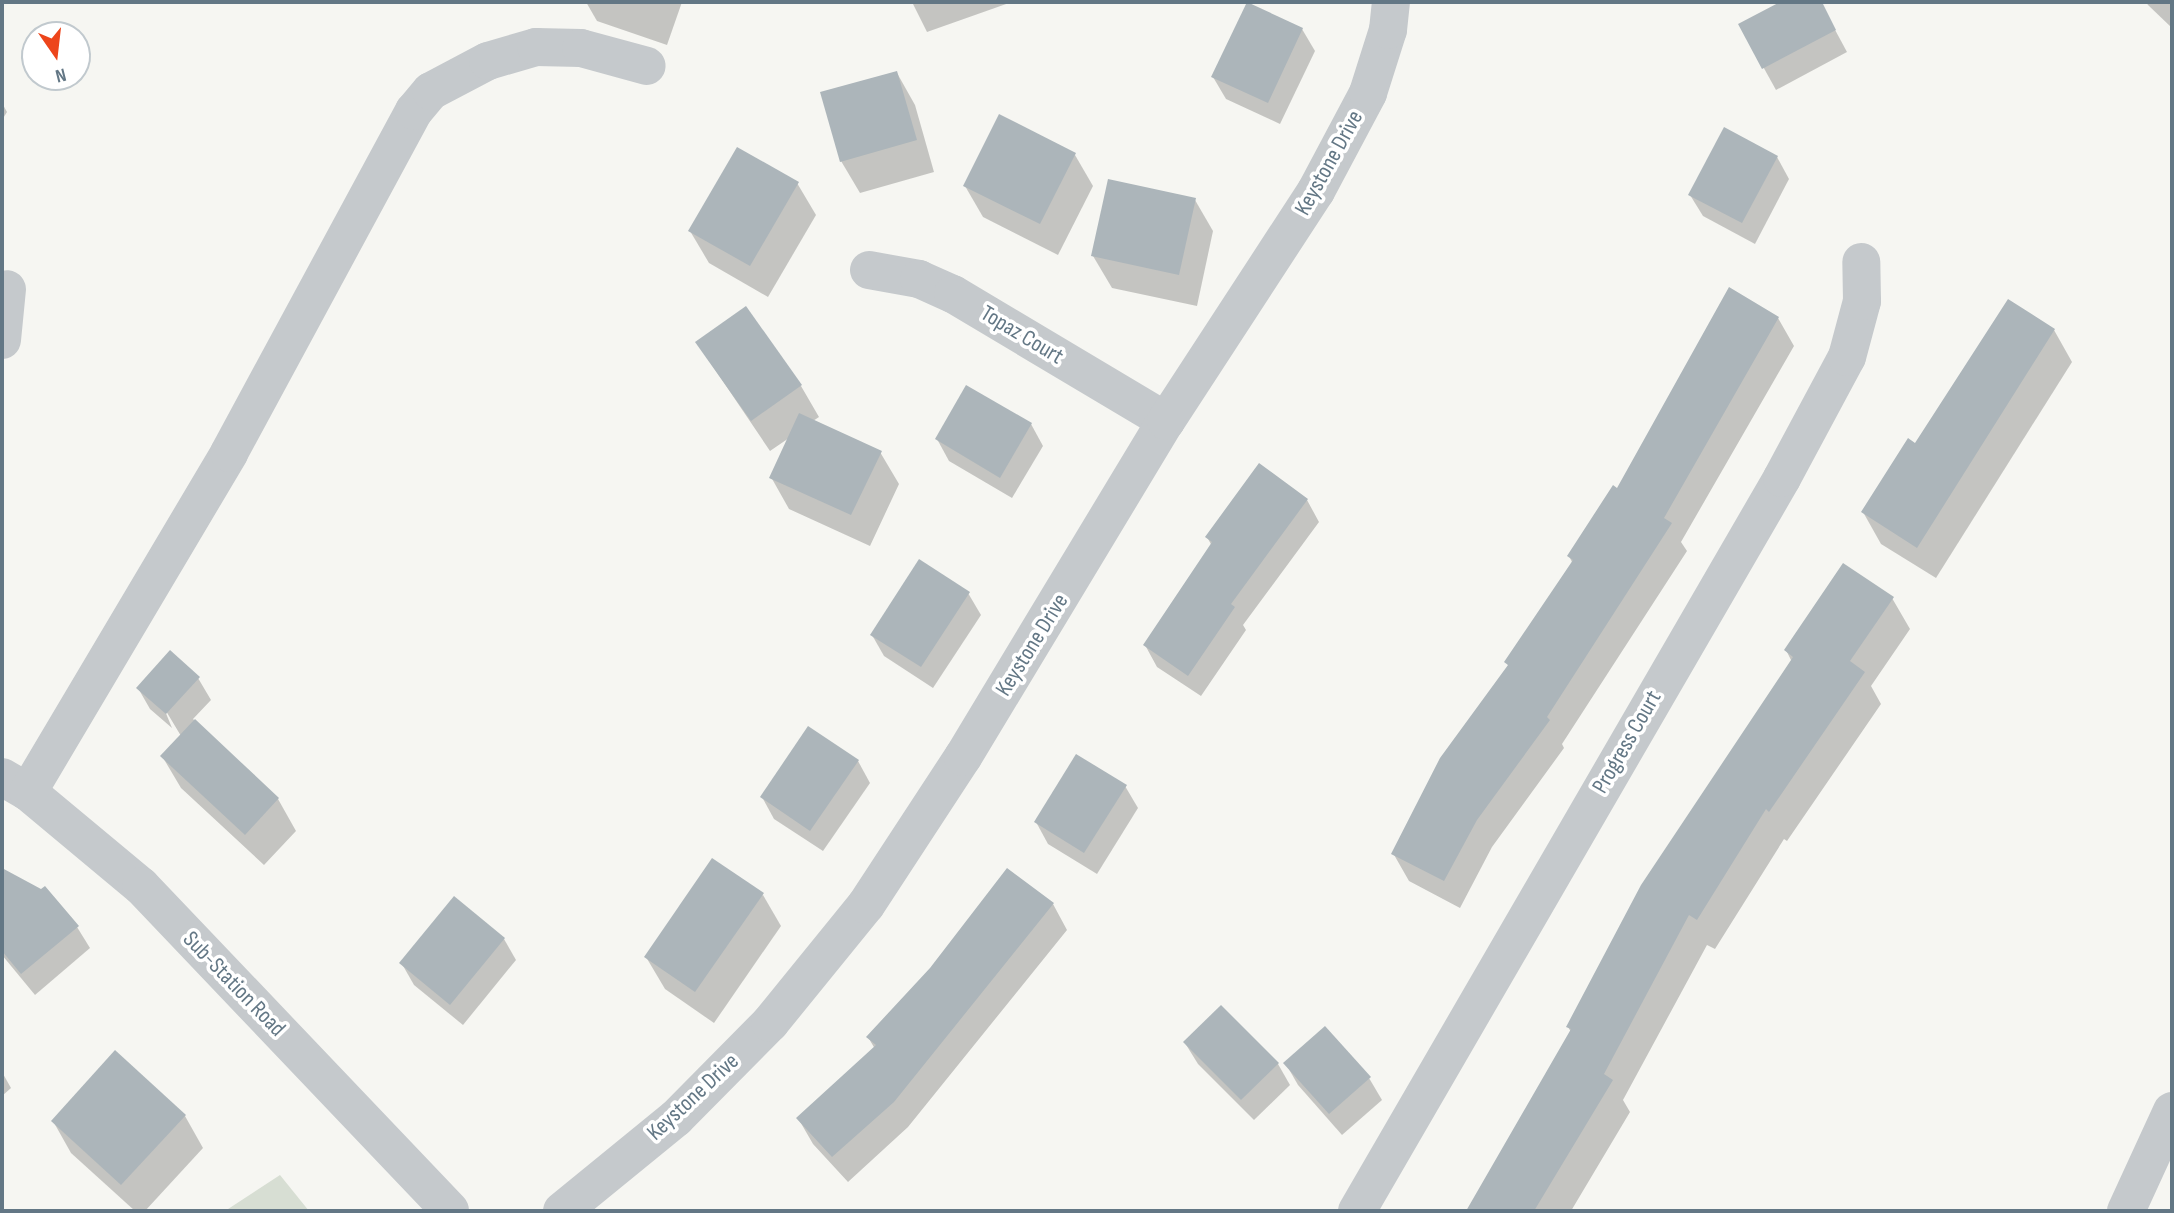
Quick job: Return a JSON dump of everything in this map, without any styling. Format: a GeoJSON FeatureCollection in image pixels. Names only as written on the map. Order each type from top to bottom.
{"type":"FeatureCollection","features":[{"type":"Feature","properties":{"kind":"street","name":"Keystone Drive"},"geometry":{"type":"LineString","coordinates":[[562,1211],[676,1118],[714,1080],[770,1023],[866,905],[963,757],[1166,421],[1316,191],[1368,93],[1388,30],[1391,2]]}},
{"type":"Feature","properties":{"kind":"street"},"geometry":{"type":"LineString","coordinates":[[15,784],[229,453],[414,111],[431,91],[488,61],[536,47],[581,48],[647,66]]}},
{"type":"Feature","properties":{"kind":"street","name":"Progress Court"},"geometry":{"type":"LineString","coordinates":[[1357,1211],[1783,478],[1847,356],[1861,301],[1861,262]]}},
{"type":"Feature","properties":{"kind":"street","name":"Topaz Court"},"geometry":{"type":"LineString","coordinates":[[869,270],[919,279],[954,293],[1166,421]]}},
{"type":"Feature","properties":{"kind":"street"},"geometry":{"type":"LineString","coordinates":[[2,340],[7,289]]}},
{"type":"Feature","properties":{"kind":"street","name":"Sub-Station Road"},"geometry":{"type":"LineString","coordinates":[[15,784],[141,886],[450,1211]]}},
{"type":"Feature","properties":{"kind":"street"},"geometry":{"type":"LineString","coordinates":[[2126,1211],[2172,1111]]}},
{"type":"Feature","properties":{"kind":"shaded area"},"geometry":{"type":"Polygon","coordinates":[[[280,1175],[309,1211],[225,1211],[280,1175]]]}},
{"type":"Feature","properties":{"kind":"building"},"geometry":{"type":"Polygon","coordinates":[[[1247,2],[1303,28],[1268,103],[1211,77],[1247,2]]]}},
{"type":"Feature","properties":{"kind":"building"},"geometry":{"type":"Polygon","coordinates":[[[1780,2],[1822,2],[1836,30],[1762,69],[1738,24],[1780,2]]]}},
{"type":"Feature","properties":{"kind":"building"},"geometry":{"type":"Polygon","coordinates":[[[897,71],[917,140],[840,162],[820,92],[897,71]]]}},
{"type":"Feature","properties":{"kind":"building"},"geometry":{"type":"Polygon","coordinates":[[[999,114],[1076,153],[1040,224],[963,186],[999,114]]]}},
{"type":"Feature","properties":{"kind":"building"},"geometry":{"type":"Polygon","coordinates":[[[1724,127],[1778,156],[1742,223],[1688,195],[1724,127]]]}},
{"type":"Feature","properties":{"kind":"building"},"geometry":{"type":"Polygon","coordinates":[[[737,147],[799,182],[750,266],[688,231],[737,147]]]}},
{"type":"Feature","properties":{"kind":"building"},"geometry":{"type":"Polygon","coordinates":[[[1108,179],[1196,198],[1179,275],[1091,256],[1108,179]]]}},
{"type":"Feature","properties":{"kind":"building"},"geometry":{"type":"Polygon","coordinates":[[[1729,287],[1779,317],[1664,518],[1672,523],[1547,717],[1550,720],[1477,820],[1444,881],[1391,854],[1440,758],[1508,665],[1504,662],[1573,560],[1567,556],[1613,485],[1617,488],[1729,287]]]}},
{"type":"Feature","properties":{"kind":"building"},"geometry":{"type":"Polygon","coordinates":[[[2008,299],[2055,329],[1917,548],[1861,512],[1908,438],[1915,443],[2008,299]]]}},
{"type":"Feature","properties":{"kind":"building"},"geometry":{"type":"Polygon","coordinates":[[[746,306],[802,385],[751,421],[695,342],[746,306]]]}},
{"type":"Feature","properties":{"kind":"building"},"geometry":{"type":"Polygon","coordinates":[[[966,385],[1032,423],[1000,478],[935,439],[966,385]]]}},
{"type":"Feature","properties":{"kind":"building"},"geometry":{"type":"Polygon","coordinates":[[[799,413],[882,451],[851,515],[769,478],[799,413]]]}},
{"type":"Feature","properties":{"kind":"building"},"geometry":{"type":"Polygon","coordinates":[[[1259,463],[1308,499],[1231,604],[1235,607],[1188,676],[1143,645],[1212,542],[1205,537],[1259,463]]]}},
{"type":"Feature","properties":{"kind":"building"},"geometry":{"type":"Polygon","coordinates":[[[919,559],[970,592],[921,667],[870,635],[919,559]]]}},
{"type":"Feature","properties":{"kind":"building"},"geometry":{"type":"Polygon","coordinates":[[[1843,563],[1894,597],[1850,661],[1865,672],[1769,812],[1766,809],[1697,920],[1689,915],[1604,1074],[1613,1080],[1534,1211],[1466,1211],[1571,1029],[1566,1027],[1641,885],[1793,657],[1784,650],[1843,563]]]}},
{"type":"Feature","properties":{"kind":"building"},"geometry":{"type":"Polygon","coordinates":[[[170,650],[200,677],[166,714],[136,688],[170,650]]]}},
{"type":"Feature","properties":{"kind":"building"},"geometry":{"type":"Polygon","coordinates":[[[195,719],[279,798],[245,835],[160,756],[195,719]]]}},
{"type":"Feature","properties":{"kind":"building"},"geometry":{"type":"Polygon","coordinates":[[[808,726],[859,760],[810,831],[760,797],[808,726]]]}},
{"type":"Feature","properties":{"kind":"building"},"geometry":{"type":"Polygon","coordinates":[[[1076,754],[1127,785],[1084,853],[1034,822],[1076,754]]]}},
{"type":"Feature","properties":{"kind":"building"},"geometry":{"type":"Polygon","coordinates":[[[712,858],[764,893],[695,992],[644,957],[712,858]]]}},
{"type":"Feature","properties":{"kind":"building"},"geometry":{"type":"Polygon","coordinates":[[[2,868],[41,889],[45,886],[79,926],[21,974],[2,951],[2,868]]]}},
{"type":"Feature","properties":{"kind":"building"},"geometry":{"type":"Polygon","coordinates":[[[1007,868],[1054,903],[894,1102],[832,1157],[796,1118],[876,1045],[866,1037],[930,968],[1007,868]]]}},
{"type":"Feature","properties":{"kind":"building"},"geometry":{"type":"Polygon","coordinates":[[[454,896],[505,938],[450,1005],[399,963],[454,896]]]}},
{"type":"Feature","properties":{"kind":"building"},"geometry":{"type":"Polygon","coordinates":[[[1221,1005],[1279,1063],[1241,1100],[1183,1042],[1221,1005]]]}},
{"type":"Feature","properties":{"kind":"building"},"geometry":{"type":"Polygon","coordinates":[[[1325,1026],[1371,1077],[1329,1114],[1283,1063],[1325,1026]]]}},
{"type":"Feature","properties":{"kind":"building"},"geometry":{"type":"Polygon","coordinates":[[[115,1050],[186,1115],[121,1185],[51,1121],[115,1050]]]}}]}
